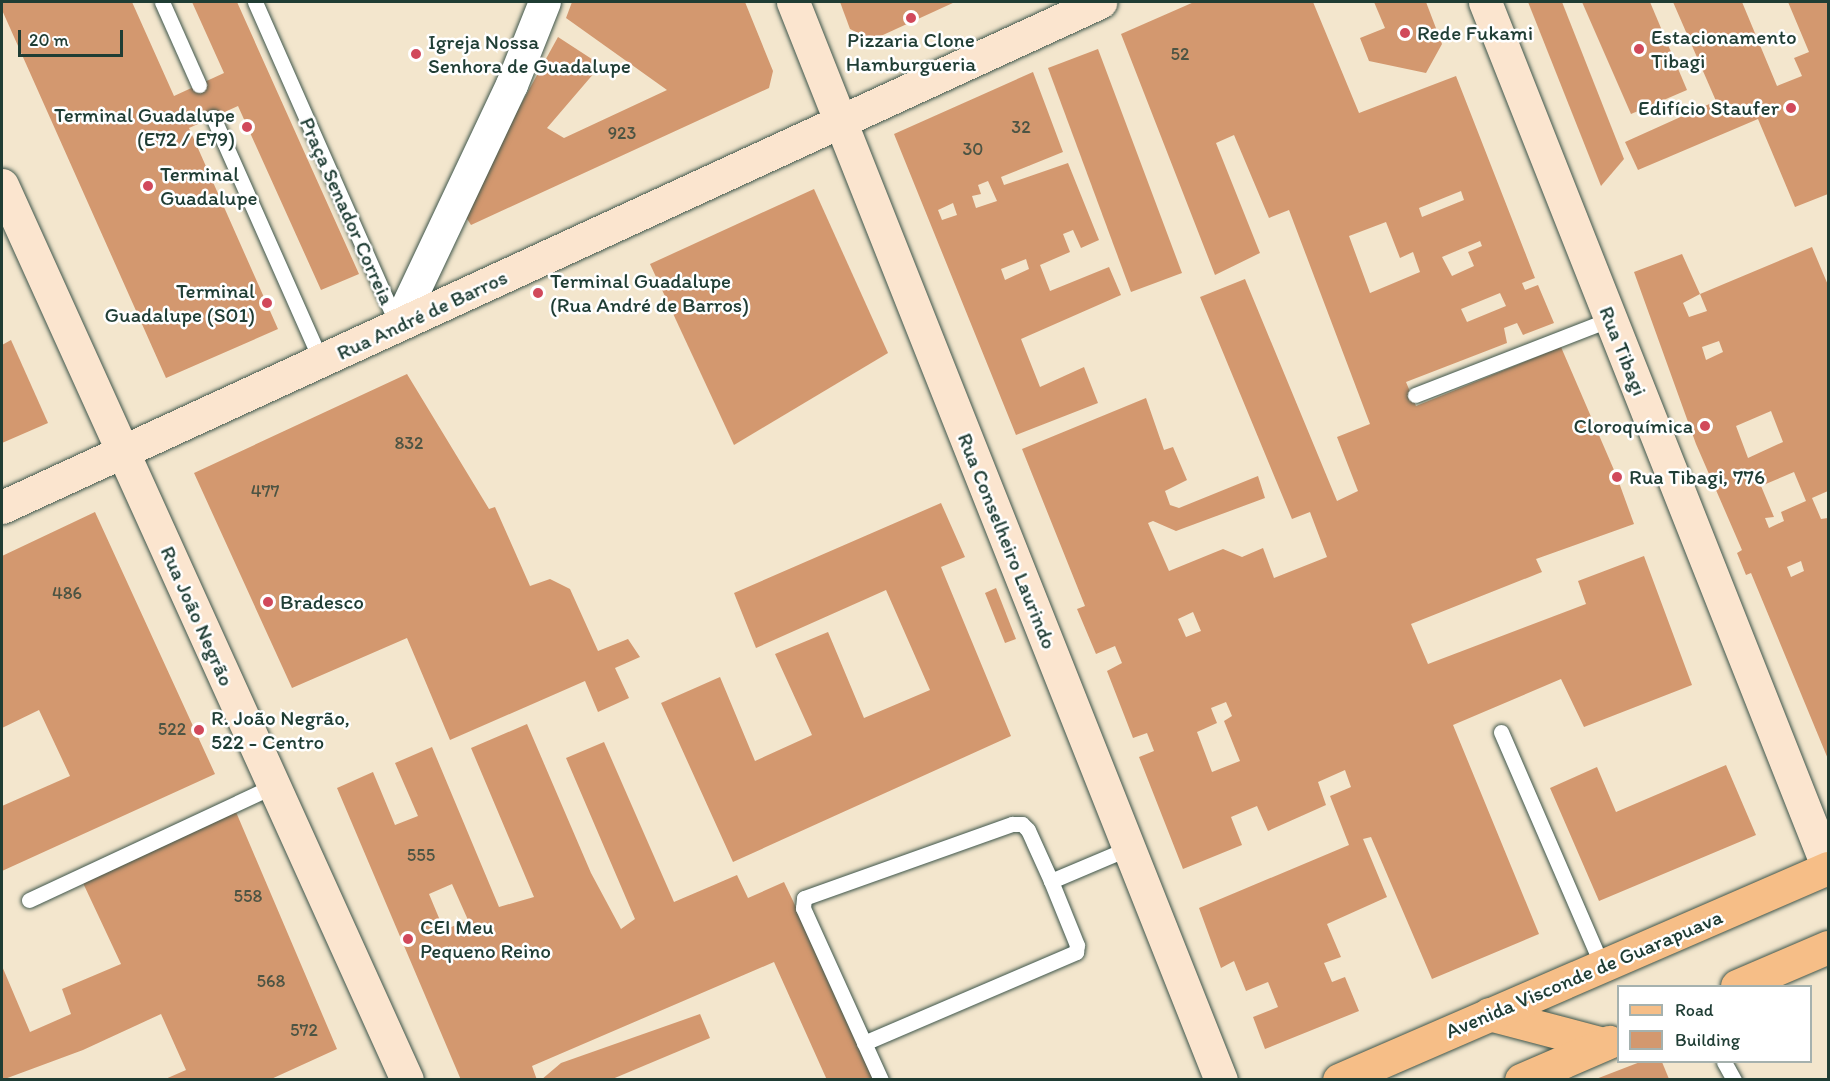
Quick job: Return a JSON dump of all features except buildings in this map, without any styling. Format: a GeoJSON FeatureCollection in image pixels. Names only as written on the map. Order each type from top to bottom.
{"type":"FeatureCollection","features":[{"type":"Feature","properties":{"kind":"main road","name":"Rua Conselheiro Laurindo"},"geometry":{"type":"LineString","coordinates":[[794,2],[1221,1080]]}},
{"type":"Feature","properties":{"kind":"main road","name":"Rua André de Barros"},"geometry":{"type":"LineString","coordinates":[[2,507],[124,454],[840,120],[1100,2]]}},
{"type":"Feature","properties":{"kind":"main road","name":"Rua Tibagi"},"geometry":{"type":"LineString","coordinates":[[1485,2],[1828,868]]}},
{"type":"Feature","properties":{"kind":"main road","name":"Rua João Negrão"},"geometry":{"type":"LineString","coordinates":[[4,196],[124,454],[407,1080]]}},
{"type":"Feature","properties":{"kind":"main road","name":"Avenida Visconde de Guarapuava"},"geometry":{"type":"LineString","coordinates":[[1339,1080],[1828,868]]}},
{"type":"Feature","properties":{"kind":"main road"},"geometry":{"type":"LineString","coordinates":[[1742,985],[1828,947]]}},
{"type":"Feature","properties":{"kind":"main road"},"geometry":{"type":"LineString","coordinates":[[1489,1014],[1611,1041]]}},
{"type":"Feature","properties":{"kind":"main road"},"geometry":{"type":"LineString","coordinates":[[1521,1080],[1611,1041]]}},
{"type":"Feature","properties":{"kind":"street","name":"Praça Senador Correia"},"geometry":{"type":"LineString","coordinates":[[398,326],[512,85],[544,2]]}},
{"type":"Feature","properties":{"kind":"lane"},"geometry":{"type":"LineString","coordinates":[[162,2],[199,85]]}},
{"type":"Feature","properties":{"kind":"lane","name":"Praça Senador Correia"},"geometry":{"type":"LineString","coordinates":[[255,2],[398,326]]}},
{"type":"Feature","properties":{"kind":"lane"},"geometry":{"type":"LineString","coordinates":[[213,117],[321,362]]}},
{"type":"Feature","properties":{"kind":"lane"},"geometry":{"type":"LineString","coordinates":[[1415,395],[1611,319]]}},
{"type":"Feature","properties":{"kind":"lane"},"geometry":{"type":"LineString","coordinates":[[1501,732],[1602,965]]}},
{"type":"Feature","properties":{"kind":"lane"},"geometry":{"type":"LineString","coordinates":[[29,900],[274,786]]}},
{"type":"Feature","properties":{"kind":"lane"},"geometry":{"type":"LineString","coordinates":[[864,1043],[1076,952],[1077,945],[1051,881],[1028,830],[1022,824],[1012,824],[804,898],[803,908],[864,1043],[881,1080]]}},
{"type":"Feature","properties":{"kind":"lane"},"geometry":{"type":"LineString","coordinates":[[1051,881],[1129,848]]}},
{"type":"Feature","properties":{"kind":"lane"},"geometry":{"type":"LineString","coordinates":[[1725,1063],[1734,1080]]}},
{"type":"Feature","properties":{"kind":"place","name":"Pizzaria Clone Hamburgueria"},"geometry":{"type":"Point","coordinates":[911,18]}},
{"type":"Feature","properties":{"kind":"place","name":"Rede Fukami"},"geometry":{"type":"Point","coordinates":[1405,33]}},
{"type":"Feature","properties":{"kind":"place","name":"Estacionamento Tibagi"},"geometry":{"type":"Point","coordinates":[1639,49]}},
{"type":"Feature","properties":{"kind":"place","name":"Igreja Nossa Senhora de Guadalupe"},"geometry":{"type":"Point","coordinates":[416,54]}},
{"type":"Feature","properties":{"kind":"place","name":"Edifício Staufer"},"geometry":{"type":"Point","coordinates":[1791,108]}},
{"type":"Feature","properties":{"kind":"place","name":"Terminal Guadalupe (E72 / E79)"},"geometry":{"type":"Point","coordinates":[247,127]}},
{"type":"Feature","properties":{"kind":"place","name":"Terminal Guadalupe"},"geometry":{"type":"Point","coordinates":[148,186]}},
{"type":"Feature","properties":{"kind":"place","name":"Terminal Guadalupe (Rua André de Barros)"},"geometry":{"type":"Point","coordinates":[538,293]}},
{"type":"Feature","properties":{"kind":"place","name":"Terminal Guadalupe (S01)"},"geometry":{"type":"Point","coordinates":[267,303]}},
{"type":"Feature","properties":{"kind":"place","name":"Cloroquímica"},"geometry":{"type":"Point","coordinates":[1705,426]}},
{"type":"Feature","properties":{"kind":"place","name":"Rua Tibagi, 776"},"geometry":{"type":"Point","coordinates":[1617,477]}},
{"type":"Feature","properties":{"kind":"place","name":"Bradesco"},"geometry":{"type":"Point","coordinates":[268,602]}},
{"type":"Feature","properties":{"kind":"place","name":"R. João Negrão, 522 - Centro"},"geometry":{"type":"Point","coordinates":[199,730]}},
{"type":"Feature","properties":{"kind":"place","name":"CEI Meu Pequeno Reino"},"geometry":{"type":"Point","coordinates":[408,939]}}]}
